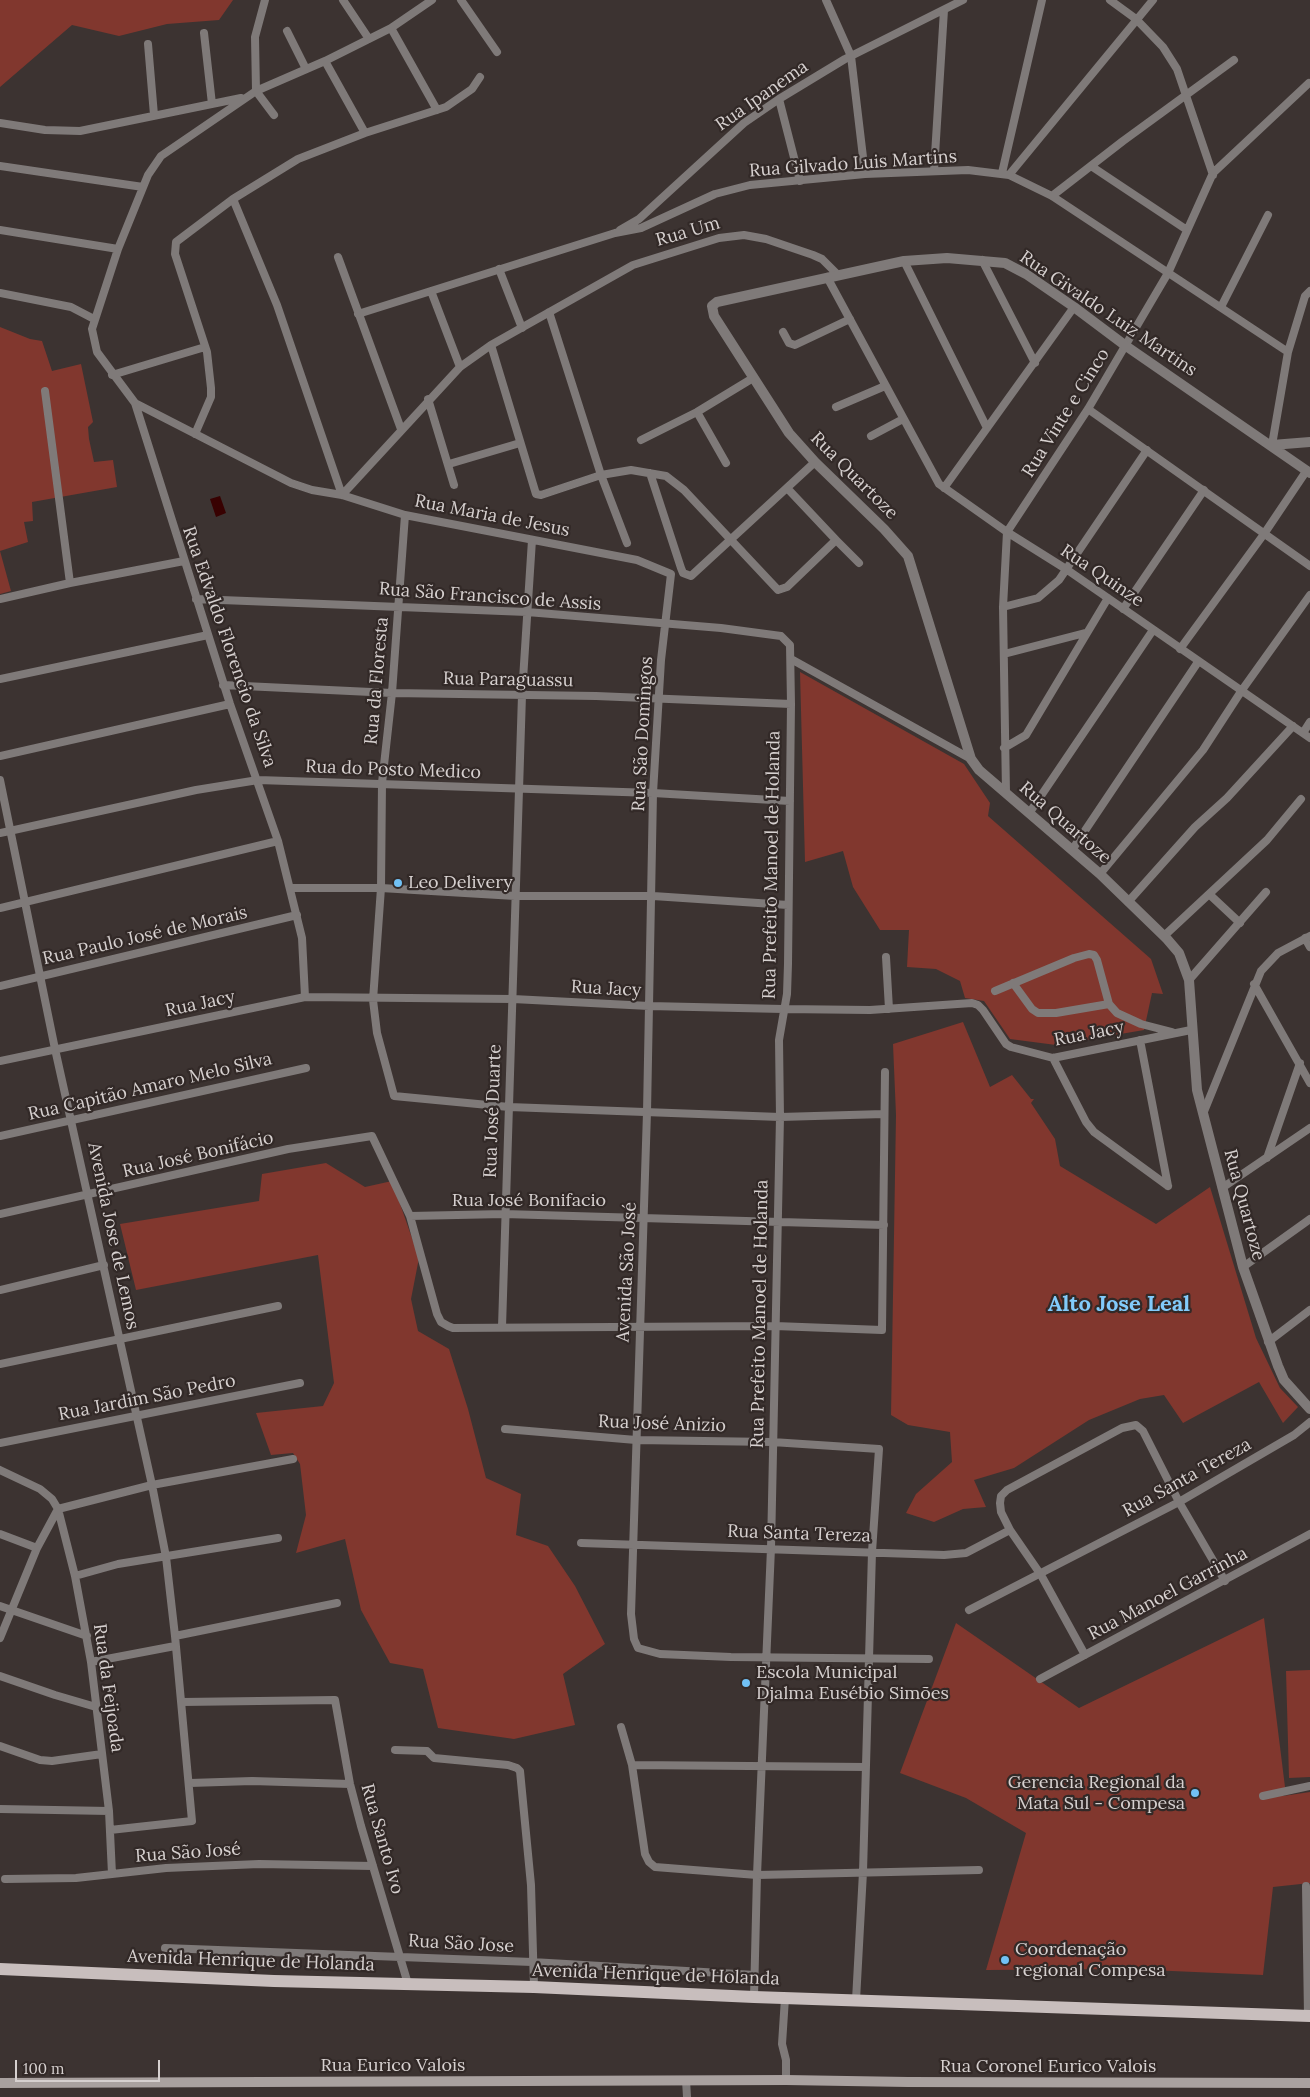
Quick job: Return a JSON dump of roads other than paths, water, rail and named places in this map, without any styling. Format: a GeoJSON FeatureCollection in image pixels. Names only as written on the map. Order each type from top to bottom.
{"type":"FeatureCollection","features":[{"type":"Feature","properties":{"kind":"main road","name":"Avenida Henrique de Holanda"},"geometry":{"type":"LineString","coordinates":[[0,1969],[274,1981],[534,1987],[754,1997],[1309,2016]]}},
{"type":"Feature","properties":{"kind":"main road","name":"Rua Eurico Valois"},"geometry":{"type":"LineString","coordinates":[[0,2083],[786,2080]]}},
{"type":"Feature","properties":{"kind":"main road","name":"Rua Coronel Eurico Valois"},"geometry":{"type":"LineString","coordinates":[[786,2080],[1310,2083]]}},
{"type":"Feature","properties":{"kind":"street"},"geometry":{"type":"LineString","coordinates":[[265,0],[255,37],[256,91],[274,116]]}},
{"type":"Feature","properties":{"kind":"street"},"geometry":{"type":"LineString","coordinates":[[343,0],[369,39]]}},
{"type":"Feature","properties":{"kind":"street"},"geometry":{"type":"LineString","coordinates":[[461,0],[497,52]]}},
{"type":"Feature","properties":{"kind":"street"},"geometry":{"type":"LineString","coordinates":[[826,0],[851,56],[865,174]]}},
{"type":"Feature","properties":{"kind":"street","name":"Rua Ipanema"},"geometry":{"type":"LineString","coordinates":[[615,233],[639,219],[744,123],[851,56],[963,0]]}},
{"type":"Feature","properties":{"kind":"street"},"geometry":{"type":"LineString","coordinates":[[1005,174],[1042,0]]}},
{"type":"Feature","properties":{"kind":"street"},"geometry":{"type":"LineString","coordinates":[[1110,0],[1136,19],[1163,47],[1176,69],[1186,94],[1213,174],[1309,84]]}},
{"type":"Feature","properties":{"kind":"street"},"geometry":{"type":"LineString","coordinates":[[1005,174],[1152,0]]}},
{"type":"Feature","properties":{"kind":"street","name":"Rua Edvaldo Florencio da Silva"},"geometry":{"type":"LineString","coordinates":[[304,998],[302,938],[278,841],[223,685],[135,403],[112,375],[97,352],[93,341],[94,319],[118,249],[143,187],[152,167],[161,156],[256,91],[325,61],[369,39],[390,28],[430,1]]}},
{"type":"Feature","properties":{"kind":"street"},"geometry":{"type":"LineString","coordinates":[[934,171],[944,10]]}},
{"type":"Feature","properties":{"kind":"street"},"geometry":{"type":"LineString","coordinates":[[390,28],[437,110]]}},
{"type":"Feature","properties":{"kind":"street"},"geometry":{"type":"LineString","coordinates":[[287,31],[306,69]]}},
{"type":"Feature","properties":{"kind":"street"},"geometry":{"type":"LineString","coordinates":[[204,33],[212,104]]}},
{"type":"Feature","properties":{"kind":"street"},"geometry":{"type":"LineString","coordinates":[[148,44],[154,115]]}},
{"type":"Feature","properties":{"kind":"street"},"geometry":{"type":"LineString","coordinates":[[1052,196],[1234,60]]}},
{"type":"Feature","properties":{"kind":"street"},"geometry":{"type":"LineString","coordinates":[[325,61],[365,133]]}},
{"type":"Feature","properties":{"kind":"street"},"geometry":{"type":"LineString","coordinates":[[195,434],[211,397],[205,347],[175,254],[175,248],[179,239],[233,199],[298,159],[365,133],[454,103],[472,89],[480,77]]}},
{"type":"Feature","properties":{"kind":"street"},"geometry":{"type":"LineString","coordinates":[[0,123],[45,130],[80,131],[246,98]]}},
{"type":"Feature","properties":{"kind":"street"},"geometry":{"type":"LineString","coordinates":[[780,99],[800,181]]}},
{"type":"Feature","properties":{"kind":"street"},"geometry":{"type":"LineString","coordinates":[[0,166],[143,187]]}},
{"type":"Feature","properties":{"kind":"street"},"geometry":{"type":"LineString","coordinates":[[1091,166],[1187,230]]}},
{"type":"Feature","properties":{"kind":"street","name":"Rua Gilvado Luis Martins"},"geometry":{"type":"LineString","coordinates":[[358,314],[615,233],[647,225],[715,194],[750,185],[865,174],[968,170],[1005,174],[1052,196],[1288,352]]}},
{"type":"Feature","properties":{"kind":"street","name":"Rua Vinte e Cinco"},"geometry":{"type":"LineString","coordinates":[[1007,532],[1088,409],[1126,346],[1168,273],[1213,174]]}},
{"type":"Feature","properties":{"kind":"street"},"geometry":{"type":"LineString","coordinates":[[233,199],[277,304],[342,495],[400,429],[460,367],[491,345],[522,328],[499,269]]}},
{"type":"Feature","properties":{"kind":"street"},"geometry":{"type":"LineString","coordinates":[[1221,307],[1268,215]]}},
{"type":"Feature","properties":{"kind":"street"},"geometry":{"type":"LineString","coordinates":[[0,230],[118,249]]}},
{"type":"Feature","properties":{"kind":"street","name":"Rua Um"},"geometry":{"type":"LineString","coordinates":[[522,328],[633,265],[730,236],[754,236],[797,249],[822,260],[838,275]]}},
{"type":"Feature","properties":{"kind":"street"},"geometry":{"type":"LineString","coordinates":[[338,257],[400,429]]}},
{"type":"Feature","properties":{"kind":"street","name":"Rua Givaldo Luiz Martins"},"geometry":{"type":"LineString","coordinates":[[717,302],[904,261],[947,258],[982,260],[1005,264],[1026,274],[1126,346],[1308,471]]}},
{"type":"Feature","properties":{"kind":"street"},"geometry":{"type":"LineString","coordinates":[[982,260],[1035,362]]}},
{"type":"Feature","properties":{"kind":"street"},"geometry":{"type":"LineString","coordinates":[[904,261],[987,428]]}},
{"type":"Feature","properties":{"kind":"street","name":"Rua Quinze"},"geometry":{"type":"LineString","coordinates":[[827,277],[902,419],[936,480],[944,488],[1007,532],[1066,568],[1198,662],[1242,690],[1310,738]]}},
{"type":"Feature","properties":{"kind":"street"},"geometry":{"type":"LineString","coordinates":[[431,290],[460,367]]}},
{"type":"Feature","properties":{"kind":"street"},"geometry":{"type":"LineString","coordinates":[[1310,291],[1305,296],[1288,352],[1272,445],[1310,442]]}},
{"type":"Feature","properties":{"kind":"street"},"geometry":{"type":"LineString","coordinates":[[0,294],[71,307],[94,319]]}},
{"type":"Feature","properties":{"kind":"street","name":"Rua Quartoze"},"geometry":{"type":"LineString","coordinates":[[717,302],[712,306],[714,316],[789,433],[815,462],[884,529],[908,556],[971,759],[979,770],[1100,874],[1179,953],[1189,980],[1191,1030],[1197,1090],[1202,1116],[1243,1267],[1268,1342],[1284,1380],[1310,1409]]}},
{"type":"Feature","properties":{"kind":"street"},"geometry":{"type":"LineString","coordinates":[[944,488],[1074,307]]}},
{"type":"Feature","properties":{"kind":"street"},"geometry":{"type":"LineString","coordinates":[[549,312],[601,475],[627,543]]}},
{"type":"Feature","properties":{"kind":"street"},"geometry":{"type":"LineString","coordinates":[[783,332],[789,343],[795,345],[850,319]]}},
{"type":"Feature","properties":{"kind":"street"},"geometry":{"type":"LineString","coordinates":[[491,345],[536,494],[541,495],[601,475],[631,470],[674,480],[732,539],[778,590],[787,587],[836,540]]}},
{"type":"Feature","properties":{"kind":"street"},"geometry":{"type":"LineString","coordinates":[[112,375],[205,347]]}},
{"type":"Feature","properties":{"kind":"street"},"geometry":{"type":"LineString","coordinates":[[641,440],[697,412],[753,378]]}},
{"type":"Feature","properties":{"kind":"street"},"geometry":{"type":"LineString","coordinates":[[836,407],[885,386]]}},
{"type":"Feature","properties":{"kind":"street"},"geometry":{"type":"LineString","coordinates":[[45,391],[70,583]]}},
{"type":"Feature","properties":{"kind":"street"},"geometry":{"type":"LineString","coordinates":[[428,399],[454,485]]}},
{"type":"Feature","properties":{"kind":"street","name":"Rua Maria de Jesus"},"geometry":{"type":"LineString","coordinates":[[135,403],[291,484],[342,495],[405,515],[636,560],[671,574]]}},
{"type":"Feature","properties":{"kind":"street"},"geometry":{"type":"LineString","coordinates":[[1088,409],[1310,566]]}},
{"type":"Feature","properties":{"kind":"street"},"geometry":{"type":"LineString","coordinates":[[697,412],[726,462]]}},
{"type":"Feature","properties":{"kind":"street"},"geometry":{"type":"LineString","coordinates":[[871,436],[902,419]]}},
{"type":"Feature","properties":{"kind":"street"},"geometry":{"type":"LineString","coordinates":[[449,464],[520,443]]}},
{"type":"Feature","properties":{"kind":"street"},"geometry":{"type":"LineString","coordinates":[[1003,607],[1038,598],[1055,584],[1147,450]]}},
{"type":"Feature","properties":{"kind":"street"},"geometry":{"type":"LineString","coordinates":[[650,473],[683,573],[691,576],[815,462]]}},
{"type":"Feature","properties":{"kind":"street"},"geometry":{"type":"LineString","coordinates":[[1180,649],[1308,471]]}},
{"type":"Feature","properties":{"kind":"street"},"geometry":{"type":"LineString","coordinates":[[787,488],[859,563]]}},
{"type":"Feature","properties":{"kind":"street"},"geometry":{"type":"LineString","coordinates":[[1123,609],[1204,490]]}},
{"type":"Feature","properties":{"kind":"street","name":"Rua da Floresta"},"geometry":{"type":"LineString","coordinates":[[405,515],[392,693],[382,783],[381,888],[373,1000],[377,1033],[394,1096],[509,1107]]}},
{"type":"Feature","properties":{"kind":"street"},"geometry":{"type":"LineString","coordinates":[[1006,793],[1003,607],[1007,532]]}},
{"type":"Feature","properties":{"kind":"street"},"geometry":{"type":"LineString","coordinates":[[522,695],[532,540]]}},
{"type":"Feature","properties":{"kind":"street"},"geometry":{"type":"LineString","coordinates":[[0,599],[70,583],[184,561]]}},
{"type":"Feature","properties":{"kind":"street","name":"Rua São Domingos"},"geometry":{"type":"LineString","coordinates":[[653,896],[653,793],[659,700],[671,574]]}},
{"type":"Feature","properties":{"kind":"street"},"geometry":{"type":"LineString","coordinates":[[1100,874],[1204,750],[1242,690],[1310,595]]}},
{"type":"Feature","properties":{"kind":"street"},"geometry":{"type":"LineString","coordinates":[[1004,748],[1026,734],[1108,598]]}},
{"type":"Feature","properties":{"kind":"street","name":"Rua São Francisco de Assis"},"geometry":{"type":"LineString","coordinates":[[196,599],[527,612],[781,636]]}},
{"type":"Feature","properties":{"kind":"street"},"geometry":{"type":"LineString","coordinates":[[1030,812],[1153,630]]}},
{"type":"Feature","properties":{"kind":"street"},"geometry":{"type":"LineString","coordinates":[[1004,654],[1086,633]]}},
{"type":"Feature","properties":{"kind":"street"},"geometry":{"type":"LineString","coordinates":[[0,679],[208,636]]}},
{"type":"Feature","properties":{"kind":"street","name":"Rua Prefeito Manoel de Holanda"},"geometry":{"type":"LineString","coordinates":[[754,1997],[757,1875],[771,1548],[774,1326],[780,1117],[779,1040],[788,982],[791,659],[790,645],[781,636]]}},
{"type":"Feature","properties":{"kind":"street"},"geometry":{"type":"LineString","coordinates":[[791,659],[971,759]]}},
{"type":"Feature","properties":{"kind":"street"},"geometry":{"type":"LineString","coordinates":[[1072,850],[1198,662]]}},
{"type":"Feature","properties":{"kind":"street","name":"Rua Paraguassu"},"geometry":{"type":"LineString","coordinates":[[223,685],[392,693],[522,695],[791,704]]}},
{"type":"Feature","properties":{"kind":"street","name":"Rua José Duarte"},"geometry":{"type":"LineString","coordinates":[[502,1327],[504,1214],[513,1000],[522,695]]}},
{"type":"Feature","properties":{"kind":"street"},"geometry":{"type":"LineString","coordinates":[[0,756],[230,704]]}},
{"type":"Feature","properties":{"kind":"street"},"geometry":{"type":"LineString","coordinates":[[1302,733],[1310,722]]}},
{"type":"Feature","properties":{"kind":"street"},"geometry":{"type":"LineString","coordinates":[[1128,902],[1195,827],[1227,798],[1293,726]]}},
{"type":"Feature","properties":{"kind":"street","name":"Avenida Jose de Lemos"},"geometry":{"type":"LineString","coordinates":[[0,780],[56,1049],[152,1485],[166,1557],[182,1702]]}},
{"type":"Feature","properties":{"kind":"street","name":"Rua do Posto Medico"},"geometry":{"type":"LineString","coordinates":[[0,833],[196,790],[258,780],[653,793],[790,801]]}},
{"type":"Feature","properties":{"kind":"street"},"geometry":{"type":"LineString","coordinates":[[1164,936],[1267,840],[1300,799]]}},
{"type":"Feature","properties":{"kind":"street"},"geometry":{"type":"LineString","coordinates":[[0,908],[278,841]]}},
{"type":"Feature","properties":{"kind":"street"},"geometry":{"type":"LineString","coordinates":[[290,888],[381,888],[515,896],[653,896],[788,905]]}},
{"type":"Feature","properties":{"kind":"street"},"geometry":{"type":"LineString","coordinates":[[1189,980],[1266,892]]}},
{"type":"Feature","properties":{"kind":"street"},"geometry":{"type":"LineString","coordinates":[[1208,894],[1240,923]]}},
{"type":"Feature","properties":{"kind":"street","name":"Avenida São José"},"geometry":{"type":"LineString","coordinates":[[653,896],[648,1112],[639,1328],[631,1614],[634,1639],[638,1648],[660,1654],[767,1658]]}},
{"type":"Feature","properties":{"kind":"street","name":"Rua Paulo José de Morais"},"geometry":{"type":"LineString","coordinates":[[0,986],[297,915]]}},
{"type":"Feature","properties":{"kind":"street"},"geometry":{"type":"LineString","coordinates":[[1202,1116],[1254,984],[1261,971],[1273,958],[1307,937],[1310,947]]}},
{"type":"Feature","properties":{"kind":"street"},"geometry":{"type":"LineString","coordinates":[[995,992],[1080,956],[1094,955],[1099,964],[1109,1004],[1117,1013],[1131,1021],[1174,1032]]}},
{"type":"Feature","properties":{"kind":"street"},"geometry":{"type":"LineString","coordinates":[[886,957],[889,1009]]}},
{"type":"Feature","properties":{"kind":"street"},"geometry":{"type":"LineString","coordinates":[[1013,983],[1032,1009],[1038,1014],[1056,1014],[1109,1004]]}},
{"type":"Feature","properties":{"kind":"street"},"geometry":{"type":"LineString","coordinates":[[1254,984],[1310,1083]]}},
{"type":"Feature","properties":{"kind":"street","name":"Rua Jacy"},"geometry":{"type":"LineString","coordinates":[[0,1061],[304,998],[513,1000],[783,1009],[889,1009],[978,1004],[1006,1044],[1017,1050],[1053,1058],[1191,1030]]}},
{"type":"Feature","properties":{"kind":"street"},"geometry":{"type":"LineString","coordinates":[[1053,1058],[1086,1122],[1094,1132],[1168,1186],[1140,1040]]}},
{"type":"Feature","properties":{"kind":"street"},"geometry":{"type":"LineString","coordinates":[[1267,1159],[1300,1063]]}},
{"type":"Feature","properties":{"kind":"street","name":"Rua Capitão Amaro Melo Silva"},"geometry":{"type":"LineString","coordinates":[[0,1136],[306,1068]]}},
{"type":"Feature","properties":{"kind":"street"},"geometry":{"type":"LineString","coordinates":[[410,1216],[437,1314],[442,1322],[448,1326],[639,1328],[774,1326],[882,1330],[885,1072]]}},
{"type":"Feature","properties":{"kind":"street"},"geometry":{"type":"LineString","coordinates":[[509,1107],[780,1117],[884,1114]]}},
{"type":"Feature","properties":{"kind":"street"},"geometry":{"type":"LineString","coordinates":[[1222,1188],[1310,1128]]}},
{"type":"Feature","properties":{"kind":"street","name":"Rua José Bonifácio"},"geometry":{"type":"LineString","coordinates":[[0,1214],[89,1196],[316,1144],[372,1136],[410,1216]]}},
{"type":"Feature","properties":{"kind":"street","name":"Rua José Bonifacio"},"geometry":{"type":"LineString","coordinates":[[410,1216],[504,1214],[884,1225]]}},
{"type":"Feature","properties":{"kind":"street"},"geometry":{"type":"LineString","coordinates":[[1243,1267],[1310,1219]]}},
{"type":"Feature","properties":{"kind":"street"},"geometry":{"type":"LineString","coordinates":[[0,1290],[104,1265]]}},
{"type":"Feature","properties":{"kind":"street"},"geometry":{"type":"LineString","coordinates":[[0,1364],[278,1306]]}},
{"type":"Feature","properties":{"kind":"street"},"geometry":{"type":"LineString","coordinates":[[1268,1342],[1310,1310]]}},
{"type":"Feature","properties":{"kind":"street","name":"Rua Jardim São Pedro"},"geometry":{"type":"LineString","coordinates":[[0,1444],[300,1383]]}},
{"type":"Feature","properties":{"kind":"street","name":"Rua Santa Tereza"},"geometry":{"type":"LineString","coordinates":[[969,1610],[1041,1575],[1179,1502],[1294,1434],[1310,1422]]}},
{"type":"Feature","properties":{"kind":"street"},"geometry":{"type":"LineString","coordinates":[[1085,1655],[1041,1575],[1010,1530],[1001,1512],[1001,1496],[1007,1490],[1122,1428],[1136,1425],[1143,1431],[1179,1502],[1225,1581]]}},
{"type":"Feature","properties":{"kind":"street","name":"Rua José Anizio"},"geometry":{"type":"LineString","coordinates":[[505,1429],[636,1440],[772,1442],[879,1449],[872,1552]]}},
{"type":"Feature","properties":{"kind":"street"},"geometry":{"type":"LineString","coordinates":[[0,1638],[37,1548],[58,1509],[152,1485],[293,1459]]}},
{"type":"Feature","properties":{"kind":"street"},"geometry":{"type":"LineString","coordinates":[[0,1470],[40,1489],[52,1499],[58,1509]]}},
{"type":"Feature","properties":{"kind":"street","name":"Rua da Feijoada"},"geometry":{"type":"LineString","coordinates":[[58,1509],[75,1576],[91,1662],[109,1811],[112,1874]]}},
{"type":"Feature","properties":{"kind":"street","name":"Rua Santa Tereza"},"geometry":{"type":"LineString","coordinates":[[581,1543],[944,1554],[966,1553],[1010,1530]]}},
{"type":"Feature","properties":{"kind":"street"},"geometry":{"type":"LineString","coordinates":[[0,1534],[37,1548]]}},
{"type":"Feature","properties":{"kind":"street","name":"Rua Manoel Garrinha"},"geometry":{"type":"LineString","coordinates":[[1040,1679],[1310,1534]]}},
{"type":"Feature","properties":{"kind":"street"},"geometry":{"type":"LineString","coordinates":[[75,1576],[118,1564],[278,1538]]}},
{"type":"Feature","properties":{"kind":"street"},"geometry":{"type":"LineString","coordinates":[[856,2000],[863,1872],[872,1552]]}},
{"type":"Feature","properties":{"kind":"street"},"geometry":{"type":"LineString","coordinates":[[175,1636],[337,1603]]}},
{"type":"Feature","properties":{"kind":"street"},"geometry":{"type":"LineString","coordinates":[[0,1606],[86,1636]]}},
{"type":"Feature","properties":{"kind":"street"},"geometry":{"type":"LineString","coordinates":[[91,1662],[175,1646]]}},
{"type":"Feature","properties":{"kind":"street"},"geometry":{"type":"LineString","coordinates":[[767,1658],[929,1659]]}},
{"type":"Feature","properties":{"kind":"street"},"geometry":{"type":"LineString","coordinates":[[0,1676],[55,1696],[96,1707]]}},
{"type":"Feature","properties":{"kind":"street","name":"Rua Santo Ivo"},"geometry":{"type":"LineString","coordinates":[[182,1702],[330,1698],[335,1701],[350,1784],[373,1866],[402,1956],[408,1984]]}},
{"type":"Feature","properties":{"kind":"street"},"geometry":{"type":"LineString","coordinates":[[110,1830],[192,1820],[182,1702]]}},
{"type":"Feature","properties":{"kind":"street"},"geometry":{"type":"LineString","coordinates":[[621,1727],[632,1765],[642,1841],[648,1862],[655,1867],[757,1875],[978,1870]]}},
{"type":"Feature","properties":{"kind":"street"},"geometry":{"type":"LineString","coordinates":[[0,1746],[40,1760],[52,1761],[102,1754]]}},
{"type":"Feature","properties":{"kind":"street"},"geometry":{"type":"LineString","coordinates":[[395,1750],[427,1751],[434,1758],[508,1765],[517,1768],[521,1776],[531,1885],[534,1987]]}},
{"type":"Feature","properties":{"kind":"street"},"geometry":{"type":"LineString","coordinates":[[632,1765],[866,1767]]}},
{"type":"Feature","properties":{"kind":"street"},"geometry":{"type":"LineString","coordinates":[[190,1783],[244,1781],[350,1784]]}},
{"type":"Feature","properties":{"kind":"street"},"geometry":{"type":"LineString","coordinates":[[1263,1796],[1310,1786]]}},
{"type":"Feature","properties":{"kind":"street"},"geometry":{"type":"LineString","coordinates":[[0,1809],[109,1811]]}},
{"type":"Feature","properties":{"kind":"street","name":"Rua São José"},"geometry":{"type":"LineString","coordinates":[[5,1879],[76,1878],[259,1864],[373,1866]]}},
{"type":"Feature","properties":{"kind":"street"},"geometry":{"type":"LineString","coordinates":[[1306,1886],[1309,2016]]}},
{"type":"Feature","properties":{"kind":"street","name":"Rua São Jose"},"geometry":{"type":"LineString","coordinates":[[165,1948],[402,1956],[755,1975]]}},
{"type":"Feature","properties":{"kind":"street"},"geometry":{"type":"LineString","coordinates":[[785,1998],[782,2044],[786,2060],[786,2080]]}},
{"type":"Feature","properties":{"kind":"street"},"geometry":{"type":"LineString","coordinates":[[686,2080],[687,2097]]}},
{"type":"Feature","properties":{"kind":"place","name":"Leo Delivery"},"geometry":{"type":"Point","coordinates":[398,883]}},
{"type":"Feature","properties":{"kind":"place","name":"Escola Municipal Djalma Eusébio Simões"},"geometry":{"type":"Point","coordinates":[746,1683]}},
{"type":"Feature","properties":{"kind":"place","name":"Gerencia Regional da Mata Sul - Compesa"},"geometry":{"type":"Point","coordinates":[1195,1793]}},
{"type":"Feature","properties":{"kind":"place","name":"Coordenação regional Compesa"},"geometry":{"type":"Point","coordinates":[1005,1960]}},
{"type":"Feature","properties":{"kind":"district","name":"Alto Jose Leal"},"geometry":{"type":"Point","coordinates":[1119,1305]}}]}
